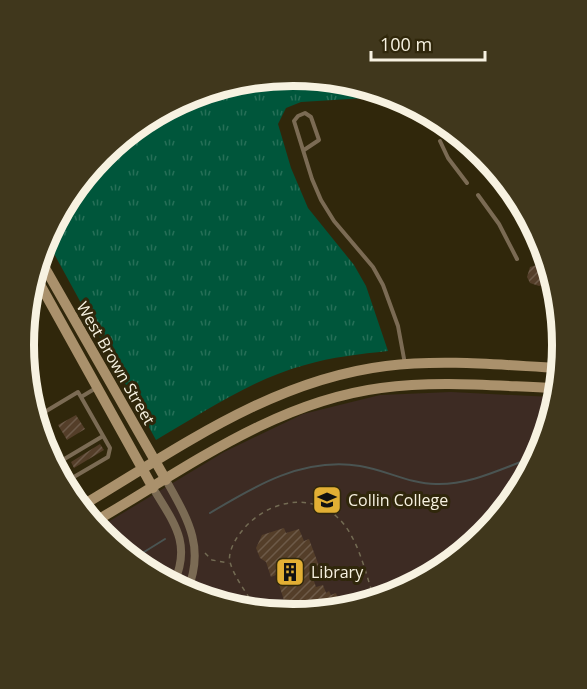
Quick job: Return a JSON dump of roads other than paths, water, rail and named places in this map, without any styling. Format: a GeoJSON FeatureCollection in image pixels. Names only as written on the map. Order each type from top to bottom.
{"type":"FeatureCollection","features":[{"type":"Feature","properties":{"kind":"main road","name":"West Brown Street"},"geometry":{"type":"LineString","coordinates":[[45,269],[76,327],[116,389],[166,480]]}},
{"type":"Feature","properties":{"kind":"main road","name":"West Brown Street"},"geometry":{"type":"LineString","coordinates":[[41,286],[153,488]]}},
{"type":"Feature","properties":{"kind":"main road"},"geometry":{"type":"LineString","coordinates":[[46,295],[54,298],[76,327]]}},
{"type":"Feature","properties":{"kind":"main road"},"geometry":{"type":"LineString","coordinates":[[88,502],[244,410],[284,392],[342,374],[405,365],[551,368]]}},
{"type":"Feature","properties":{"kind":"main road"},"geometry":{"type":"LineString","coordinates":[[405,365],[406,386]]}},
{"type":"Feature","properties":{"kind":"main road"},"geometry":{"type":"LineString","coordinates":[[101,518],[253,429],[294,411],[348,394],[406,386],[549,388]]}},
{"type":"Feature","properties":{"kind":"street"},"geometry":{"type":"LineString","coordinates":[[166,480],[187,519],[196,543],[189,582]]}},
{"type":"Feature","properties":{"kind":"street"},"geometry":{"type":"LineString","coordinates":[[153,488],[179,533],[181,558],[176,575]]}},
{"type":"Feature","properties":{"kind":"lane"},"geometry":{"type":"LineString","coordinates":[[304,150],[319,140],[311,117],[305,113],[294,121],[312,179],[327,211],[373,267],[382,284],[398,326],[405,365]]}},
{"type":"Feature","properties":{"kind":"lane"},"geometry":{"type":"LineString","coordinates":[[440,141],[448,158],[467,183]]}},
{"type":"Feature","properties":{"kind":"lane"},"geometry":{"type":"LineString","coordinates":[[478,195],[499,224],[517,259]]}},
{"type":"Feature","properties":{"kind":"lane"},"geometry":{"type":"LineString","coordinates":[[38,299],[46,295]]}},
{"type":"Feature","properties":{"kind":"lane"},"geometry":{"type":"LineString","coordinates":[[81,397],[96,387]]}},
{"type":"Feature","properties":{"kind":"lane"},"geometry":{"type":"LineString","coordinates":[[43,413],[78,392],[110,448],[108,457],[73,478]]}},
{"type":"Feature","properties":{"kind":"lane"},"geometry":{"type":"LineString","coordinates":[[63,461],[103,436]]}},
{"type":"Feature","properties":{"kind":"lane"},"geometry":{"type":"LineString","coordinates":[[59,454],[77,486]]}},
{"type":"Feature","properties":{"kind":"waterway"},"geometry":{"type":"LineString","coordinates":[[210,513],[263,483],[319,466],[339,464],[360,466],[417,482],[449,484],[488,475],[525,461]]}},
{"type":"Feature","properties":{"kind":"waterway"},"geometry":{"type":"LineString","coordinates":[[141,554],[165,539]]}},
{"type":"Feature","properties":{"kind":"place","name":"Collin College"},"geometry":{"type":"Point","coordinates":[327,500]}},
{"type":"Feature","properties":{"kind":"place","name":"Library"},"geometry":{"type":"Point","coordinates":[290,572]}}]}
